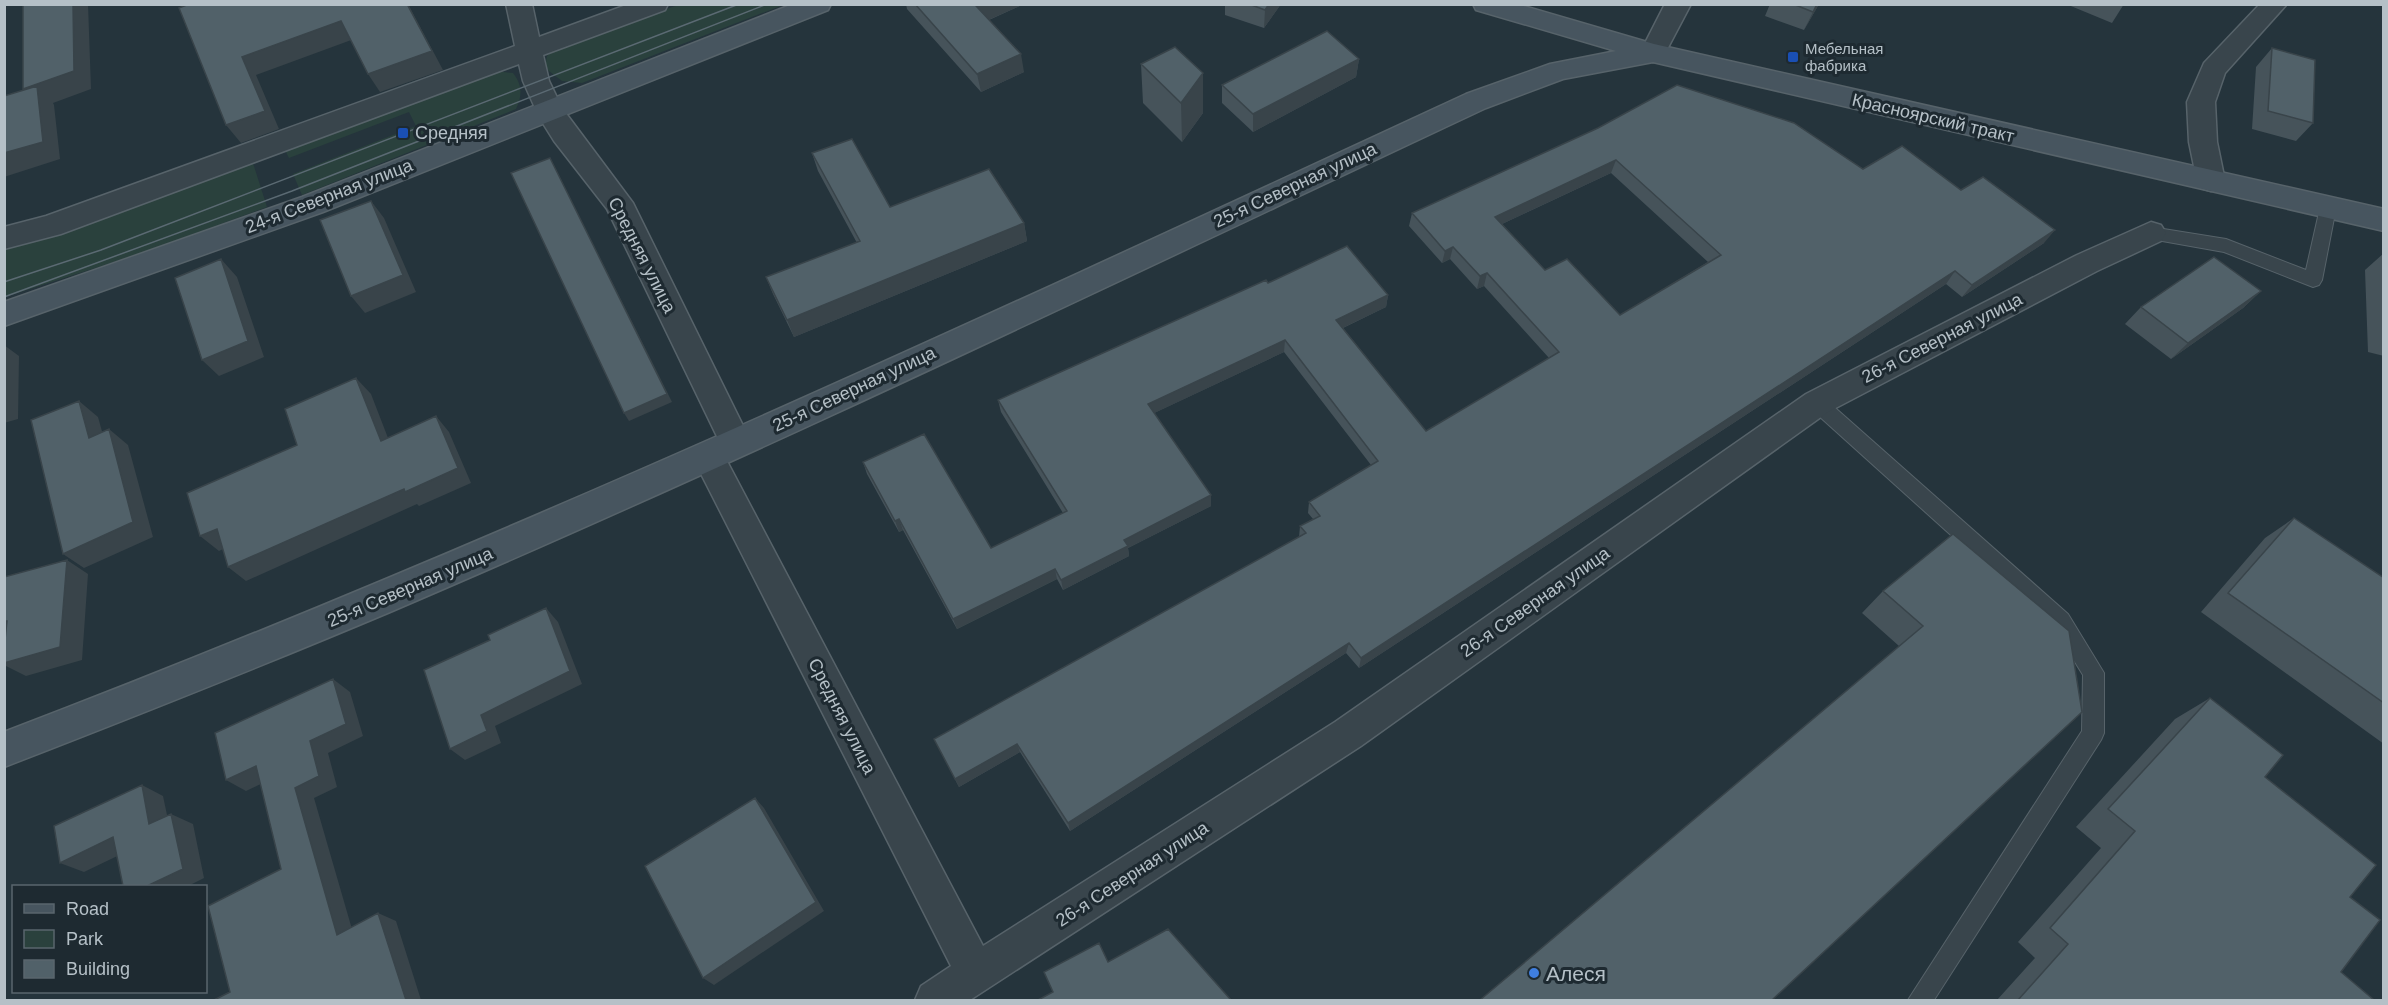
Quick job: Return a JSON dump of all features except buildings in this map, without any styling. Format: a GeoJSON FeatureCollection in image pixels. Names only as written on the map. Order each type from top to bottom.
{"type":"FeatureCollection","features":[{"type":"Feature","properties":{"kind":"main road","name":"24-я Северная улица"},"geometry":{"type":"LineString","coordinates":[[4,314],[105,281],[264,222],[819,4]]}},
{"type":"Feature","properties":{"kind":"main road","name":"Красноярский тракт"},"geometry":{"type":"LineString","coordinates":[[1485,4],[1653,53],[2384,220]]}},
{"type":"Feature","properties":{"kind":"main road","name":"25-я Северная улица"},"geometry":{"type":"LineString","coordinates":[[4,750],[171,687],[596,509],[1476,101],[1559,71],[1653,53]]}},
{"type":"Feature","properties":{"kind":"street","name":"Средняя улица"},"geometry":{"type":"LineString","coordinates":[[519,4],[536,81],[549,110],[564,134],[620,203],[722,450],[977,975]]}},
{"type":"Feature","properties":{"kind":"street"},"geometry":{"type":"LineString","coordinates":[[4,238],[51,226],[531,52],[656,4]]}},
{"type":"Feature","properties":{"kind":"street"},"geometry":{"type":"LineString","coordinates":[[1653,53],[1678,4]]}},
{"type":"Feature","properties":{"kind":"street"},"geometry":{"type":"LineString","coordinates":[[2211,181],[2204,142],[2201,102],[2213,69],[2275,4]]}},
{"type":"Feature","properties":{"kind":"street","name":"26-я Северная улица"},"geometry":{"type":"LineString","coordinates":[[935,1000],[1348,734],[1816,403],[2087,263],[2151,233]]}},
{"type":"Feature","properties":{"kind":"lane"},"geometry":{"type":"LineString","coordinates":[[2151,233],[2226,246],[2313,280],[2328,208]]}},
{"type":"Feature","properties":{"kind":"lane"},"geometry":{"type":"LineString","coordinates":[[1816,403],[2061,621],[2094,673],[2093,733],[1920,1000]]}},
{"type":"Feature","properties":{"kind":"green space"},"geometry":{"type":"Polygon","coordinates":[[[678,5],[783,5],[582,83],[562,81],[545,68],[547,56],[554,49],[678,5]]]}},
{"type":"Feature","properties":{"kind":"green space"},"geometry":{"type":"Polygon","coordinates":[[[495,71],[513,73],[519,82],[519,100],[516,109],[302,195],[293,174],[416,126],[409,112],[289,158],[284,148],[495,71]]]}},
{"type":"Feature","properties":{"kind":"green space"},"geometry":{"type":"Polygon","coordinates":[[[252,160],[267,207],[136,255],[5,297],[4,244],[252,160]]]}},
{"type":"Feature","properties":{"kind":"tram line"},"geometry":{"type":"LineString","coordinates":[[4,282],[101,250],[739,4]]}},
{"type":"Feature","properties":{"kind":"tram line"},"geometry":{"type":"LineString","coordinates":[[4,297],[292,191],[767,4]]}},
{"type":"Feature","properties":{"kind":"place","name":"Мебельная фабрика"},"geometry":{"type":"Point","coordinates":[1793,57]}},
{"type":"Feature","properties":{"kind":"place","name":"Средняя"},"geometry":{"type":"Point","coordinates":[403,133]}},
{"type":"Feature","properties":{"kind":"place","name":"Алеся"},"geometry":{"type":"Point","coordinates":[1534,973]}}]}
